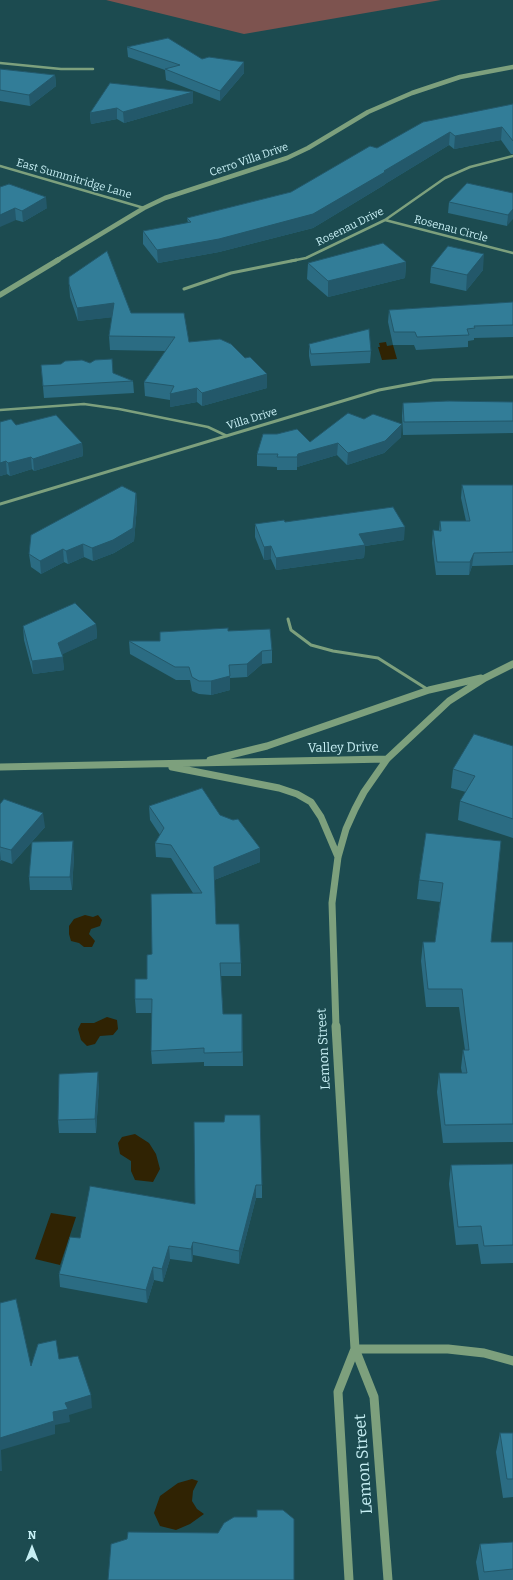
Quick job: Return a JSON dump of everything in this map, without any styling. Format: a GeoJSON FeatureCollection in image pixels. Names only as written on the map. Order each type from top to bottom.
{"type":"FeatureCollection","features":[{"type":"Feature","properties":{"kind":"street"},"geometry":{"type":"LineString","coordinates":[[0,63],[61,70],[93,70]]}},
{"type":"Feature","properties":{"kind":"street","name":"Cerro Villa Drive"},"geometry":{"type":"LineString","coordinates":[[0,295],[144,208],[201,185],[287,158],[308,148],[368,112],[412,93],[460,77],[513,67]]}},
{"type":"Feature","properties":{"kind":"street","name":"Rosenau Drive"},"geometry":{"type":"LineString","coordinates":[[184,289],[231,273],[306,258],[385,220],[445,178],[470,167],[513,156]]}},
{"type":"Feature","properties":{"kind":"street","name":"East Summitridge Lane"},"geometry":{"type":"LineString","coordinates":[[0,167],[144,208]]}},
{"type":"Feature","properties":{"kind":"street","name":"Rosenau Circle"},"geometry":{"type":"LineString","coordinates":[[385,220],[513,253]]}},
{"type":"Feature","properties":{"kind":"street","name":"Villa Drive"},"geometry":{"type":"LineString","coordinates":[[0,504],[379,390],[409,383],[445,379],[513,377]]}},
{"type":"Feature","properties":{"kind":"street","name":"Valley Drive"},"geometry":{"type":"LineString","coordinates":[[0,767],[160,765],[387,759],[449,701],[485,678],[513,664]]}},
{"type":"Feature","properties":{"kind":"street","name":"Valley Drive"},"geometry":{"type":"LineString","coordinates":[[196,764],[267,746],[429,690],[485,678]]}},
{"type":"Feature","properties":{"kind":"street","name":"Lemon Street"},"geometry":{"type":"LineString","coordinates":[[387,759],[364,792],[346,829],[338,857],[332,903],[334,995],[355,1349],[374,1397],[388,1580]]}},
{"type":"Feature","properties":{"kind":"street"},"geometry":{"type":"LineString","coordinates":[[160,765],[279,788],[297,794],[311,802],[321,817],[338,857]]}},
{"type":"Feature","properties":{"kind":"street"},"geometry":{"type":"LineString","coordinates":[[355,1349],[448,1349],[484,1353],[513,1361]]}},
{"type":"Feature","properties":{"kind":"street","name":"Lemon Street"},"geometry":{"type":"LineString","coordinates":[[349,1580],[338,1392],[355,1349]]}},
{"type":"Feature","properties":{"kind":"lane"},"geometry":{"type":"LineString","coordinates":[[0,410],[84,404],[118,409],[208,427],[227,436]]}},
{"type":"Feature","properties":{"kind":"lane"},"geometry":{"type":"LineString","coordinates":[[288,619],[291,630],[311,644],[333,651],[378,658],[429,690]]}},
{"type":"Feature","properties":{"kind":"shaded area"},"geometry":{"type":"Polygon","coordinates":[[[106,0],[441,0],[244,34],[106,0]]]}},
{"type":"Feature","properties":{"kind":"shaded area"},"geometry":{"type":"Polygon","coordinates":[[[386,342],[387,346],[393,345],[397,359],[382,360],[378,347],[380,347],[379,343],[386,342]]]}},
{"type":"Feature","properties":{"kind":"shaded area"},"geometry":{"type":"Polygon","coordinates":[[[85,915],[93,917],[98,915],[102,920],[100,926],[91,929],[89,934],[95,941],[92,947],[84,947],[79,943],[71,941],[69,934],[69,926],[74,919],[85,915]]]}},
{"type":"Feature","properties":{"kind":"shaded area"},"geometry":{"type":"Polygon","coordinates":[[[107,1017],[117,1020],[118,1029],[113,1035],[100,1036],[95,1044],[87,1046],[81,1040],[78,1029],[81,1023],[94,1023],[107,1017]]]}},
{"type":"Feature","properties":{"kind":"shaded area"},"geometry":{"type":"Polygon","coordinates":[[[135,1134],[149,1143],[156,1154],[160,1169],[153,1182],[135,1180],[131,1171],[131,1161],[120,1154],[118,1143],[122,1137],[135,1134]]]}},
{"type":"Feature","properties":{"kind":"shaded area"},"geometry":{"type":"Polygon","coordinates":[[[51,1213],[76,1217],[60,1265],[35,1259],[51,1213]]]}},
{"type":"Feature","properties":{"kind":"shaded area"},"geometry":{"type":"Polygon","coordinates":[[[192,1479],[198,1481],[193,1491],[192,1501],[197,1509],[204,1514],[190,1524],[176,1530],[160,1526],[154,1513],[160,1496],[178,1483],[192,1479]]]}},
{"type":"Feature","properties":{"kind":"building"},"geometry":{"type":"Polygon","coordinates":[[[168,38],[202,59],[209,57],[244,62],[220,91],[165,69],[180,65],[127,47],[168,38]]]}},
{"type":"Feature","properties":{"kind":"building"},"geometry":{"type":"Polygon","coordinates":[[[0,69],[55,75],[29,95],[0,90],[0,69]]]}},
{"type":"Feature","properties":{"kind":"building"},"geometry":{"type":"Polygon","coordinates":[[[110,83],[193,92],[123,112],[117,108],[90,113],[110,83]]]}},
{"type":"Feature","properties":{"kind":"building"},"geometry":{"type":"Polygon","coordinates":[[[513,104],[513,141],[502,127],[455,136],[450,132],[313,214],[219,239],[157,250],[143,231],[191,222],[187,218],[291,192],[370,146],[377,148],[423,122],[513,104]]]}},
{"type":"Feature","properties":{"kind":"building"},"geometry":{"type":"Polygon","coordinates":[[[467,183],[513,193],[513,209],[508,215],[449,202],[467,183]]]}},
{"type":"Feature","properties":{"kind":"building"},"geometry":{"type":"Polygon","coordinates":[[[9,184],[46,197],[22,211],[15,208],[0,215],[0,187],[9,184]]]}},
{"type":"Feature","properties":{"kind":"building"},"geometry":{"type":"Polygon","coordinates":[[[383,243],[406,262],[328,281],[308,263],[383,243]]]}},
{"type":"Feature","properties":{"kind":"building"},"geometry":{"type":"Polygon","coordinates":[[[448,246],[484,254],[467,275],[431,267],[448,246]]]}},
{"type":"Feature","properties":{"kind":"building"},"geometry":{"type":"Polygon","coordinates":[[[107,251],[131,313],[184,313],[189,342],[220,339],[231,344],[245,358],[250,357],[267,374],[202,393],[197,388],[170,394],[174,386],[144,382],[175,337],[109,336],[114,303],[77,308],[69,284],[69,277],[107,251]]]}},
{"type":"Feature","properties":{"kind":"building"},"geometry":{"type":"Polygon","coordinates":[[[513,302],[513,325],[474,326],[475,328],[467,329],[469,335],[417,337],[415,332],[394,332],[389,310],[513,302]]]}},
{"type":"Feature","properties":{"kind":"building"},"geometry":{"type":"Polygon","coordinates":[[[369,329],[371,351],[311,354],[309,344],[369,329]]]}},
{"type":"Feature","properties":{"kind":"building"},"geometry":{"type":"Polygon","coordinates":[[[112,359],[113,373],[133,381],[43,386],[41,365],[61,364],[65,361],[82,360],[90,363],[95,360],[112,359]]]}},
{"type":"Feature","properties":{"kind":"building"},"geometry":{"type":"Polygon","coordinates":[[[448,401],[513,402],[513,421],[404,422],[403,403],[448,401]]]}},
{"type":"Feature","properties":{"kind":"building"},"geometry":{"type":"Polygon","coordinates":[[[348,413],[364,419],[373,414],[402,424],[385,441],[348,453],[338,443],[298,454],[297,457],[277,457],[278,454],[257,454],[263,434],[277,434],[297,429],[310,442],[348,413]]]}},
{"type":"Feature","properties":{"kind":"building"},"geometry":{"type":"Polygon","coordinates":[[[56,415],[82,443],[33,459],[31,457],[8,463],[6,461],[0,463],[0,422],[11,419],[16,425],[56,415]]]}},
{"type":"Feature","properties":{"kind":"building"},"geometry":{"type":"Polygon","coordinates":[[[462,485],[513,485],[513,552],[474,553],[470,562],[437,562],[433,530],[441,531],[440,521],[470,521],[462,485]]]}},
{"type":"Feature","properties":{"kind":"building"},"geometry":{"type":"Polygon","coordinates":[[[122,486],[136,493],[133,528],[113,540],[92,548],[83,544],[66,551],[63,549],[40,561],[29,554],[31,535],[122,486]]]}},
{"type":"Feature","properties":{"kind":"building"},"geometry":{"type":"Polygon","coordinates":[[[393,507],[405,527],[359,534],[365,545],[276,558],[271,546],[264,547],[255,524],[284,520],[285,522],[393,507]]]}},
{"type":"Feature","properties":{"kind":"building"},"geometry":{"type":"Polygon","coordinates":[[[75,603],[96,624],[58,643],[63,657],[32,661],[23,626],[75,603]]]}},
{"type":"Feature","properties":{"kind":"building"},"geometry":{"type":"Polygon","coordinates":[[[228,628],[228,631],[270,629],[272,650],[262,651],[247,664],[229,665],[230,676],[211,681],[199,681],[192,677],[189,667],[175,667],[129,641],[160,641],[160,632],[228,628]]]}},
{"type":"Feature","properties":{"kind":"building"},"geometry":{"type":"Polygon","coordinates":[[[474,734],[513,746],[513,819],[460,801],[475,776],[453,769],[474,734]]]}},
{"type":"Feature","properties":{"kind":"building"},"geometry":{"type":"Polygon","coordinates":[[[202,788],[220,815],[233,820],[238,819],[260,848],[214,867],[216,924],[239,924],[241,963],[220,963],[223,1014],[242,1014],[242,1052],[204,1053],[204,1048],[151,1051],[152,999],[135,999],[135,979],[147,979],[147,955],[152,954],[151,894],[202,893],[171,845],[155,843],[164,828],[149,806],[202,788]]]}},
{"type":"Feature","properties":{"kind":"building"},"geometry":{"type":"Polygon","coordinates":[[[4,799],[43,813],[11,850],[0,847],[0,804],[4,799]]]}},
{"type":"Feature","properties":{"kind":"building"},"geometry":{"type":"Polygon","coordinates":[[[426,833],[501,841],[491,942],[513,942],[513,1124],[445,1125],[439,1073],[467,1073],[463,1050],[469,1050],[462,989],[428,989],[423,942],[435,942],[443,883],[419,880],[426,833]]]}},
{"type":"Feature","properties":{"kind":"building"},"geometry":{"type":"Polygon","coordinates":[[[73,841],[70,877],[29,877],[32,842],[73,841]]]}},
{"type":"Feature","properties":{"kind":"building"},"geometry":{"type":"Polygon","coordinates":[[[98,1072],[95,1119],[58,1120],[59,1074],[98,1072]]]}},
{"type":"Feature","properties":{"kind":"building"},"geometry":{"type":"Polygon","coordinates":[[[225,1115],[260,1115],[262,1185],[256,1185],[239,1251],[193,1242],[191,1249],[169,1246],[162,1269],[153,1267],[146,1290],[59,1274],[70,1237],[80,1238],[90,1186],[195,1204],[194,1122],[224,1122],[225,1115]]]}},
{"type":"Feature","properties":{"kind":"building"},"geometry":{"type":"Polygon","coordinates":[[[513,1164],[513,1245],[484,1246],[481,1226],[458,1227],[451,1165],[513,1164]]]}},
{"type":"Feature","properties":{"kind":"building"},"geometry":{"type":"Polygon","coordinates":[[[16,1299],[31,1366],[38,1344],[56,1340],[59,1359],[78,1356],[91,1395],[65,1403],[68,1409],[53,1412],[54,1421],[0,1438],[0,1303],[16,1299]]]}},
{"type":"Feature","properties":{"kind":"building"},"geometry":{"type":"Polygon","coordinates":[[[500,1433],[513,1433],[513,1479],[507,1479],[500,1433]]]}},
{"type":"Feature","properties":{"kind":"building"},"geometry":{"type":"Polygon","coordinates":[[[257,1510],[283,1510],[294,1519],[294,1580],[108,1580],[111,1544],[127,1539],[128,1532],[218,1533],[224,1523],[234,1517],[257,1517],[257,1510]]]}},
{"type":"Feature","properties":{"kind":"building"},"geometry":{"type":"Polygon","coordinates":[[[513,1542],[513,1569],[484,1572],[480,1544],[513,1542]]]}}]}
